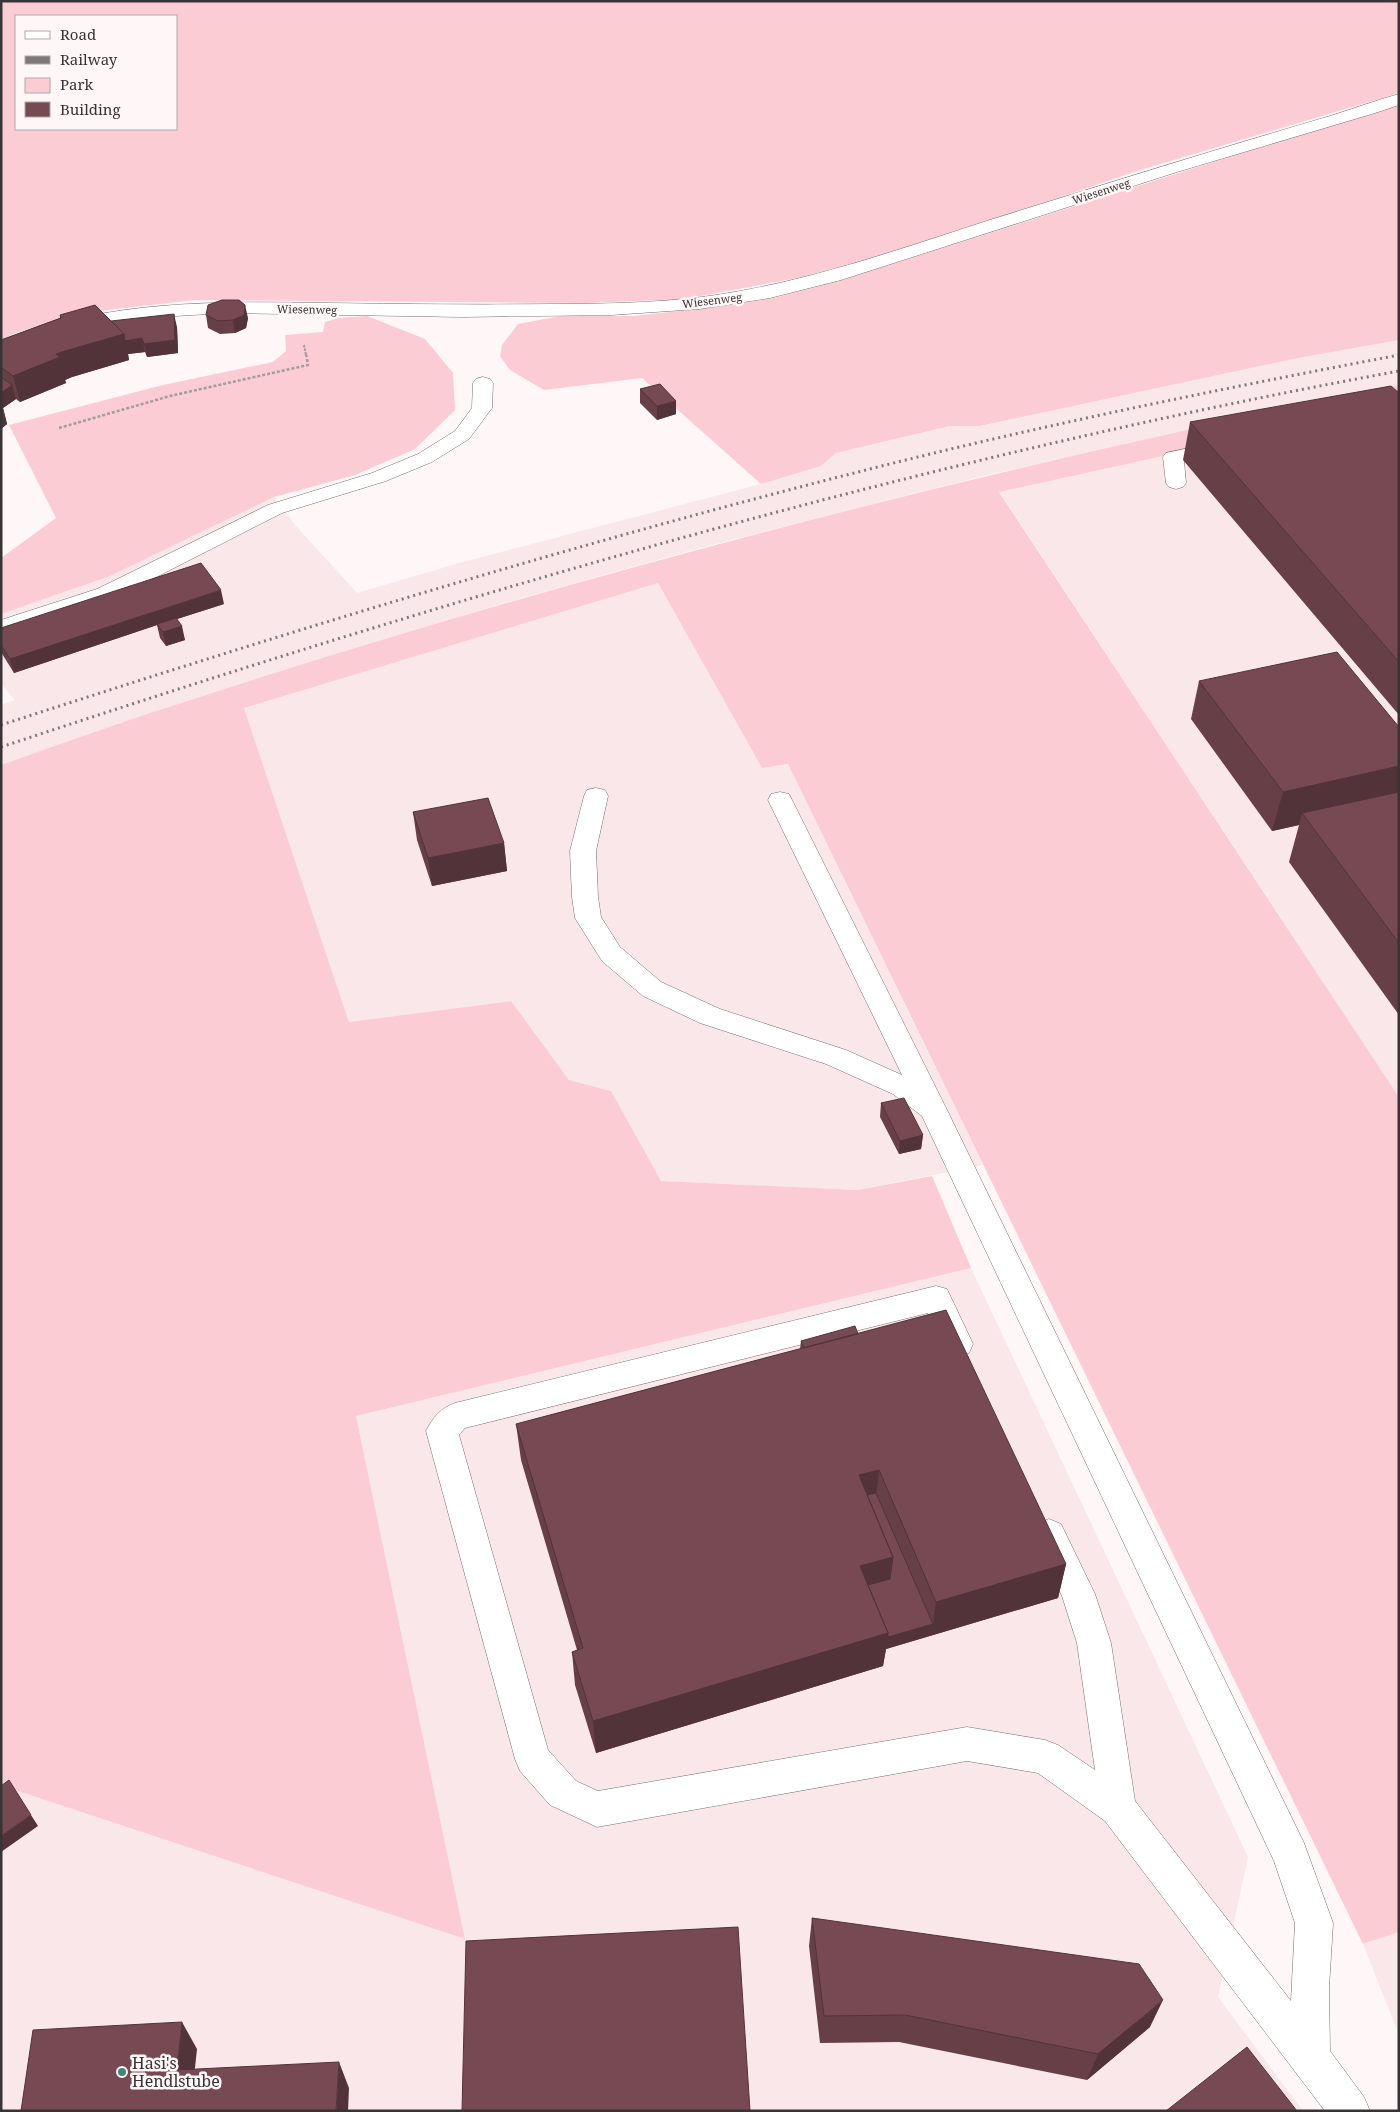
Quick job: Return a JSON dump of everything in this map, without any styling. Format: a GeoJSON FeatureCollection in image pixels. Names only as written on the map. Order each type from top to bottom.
{"type":"FeatureCollection","features":[{"type":"Feature","properties":{"kind":"street","name":"Wiesenweg"},"geometry":{"type":"LineString","coordinates":[[1,348],[77,323],[142,312],[226,307],[462,311],[612,309],[699,303],[770,292],[835,276],[1171,168],[1369,110],[1399,99]]}},
{"type":"Feature","properties":{"kind":"street"},"geometry":{"type":"LineString","coordinates":[[1,628],[105,594],[275,509],[379,477],[425,458],[462,435],[482,408],[483,383]]}},
{"type":"Feature","properties":{"kind":"street"},"geometry":{"type":"LineString","coordinates":[[1176,483],[1173,456],[1242,444]]}},
{"type":"Feature","properties":{"kind":"street"},"geometry":{"type":"LineString","coordinates":[[596,796],[583,851],[585,897],[588,918],[611,954],[652,989],[710,1016],[836,1057],[903,1087],[934,1112]]}},
{"type":"Feature","properties":{"kind":"street"},"geometry":{"type":"LineString","coordinates":[[780,800],[934,1112],[1291,1856],[1314,1923],[1310,1988],[1310,2057]]}},
{"type":"Feature","properties":{"kind":"street"},"geometry":{"type":"LineString","coordinates":[[970,1370],[936,1298],[455,1417],[442,1431],[533,1759],[563,1793],[597,1809],[967,1744],[1045,1757],[1118,1808],[1350,2111]]}},
{"type":"Feature","properties":{"kind":"street"},"geometry":{"type":"LineString","coordinates":[[1035,1504],[1078,1594],[1094,1643],[1118,1808]]}},
{"type":"Feature","properties":{"kind":"path"},"geometry":{"type":"LineString","coordinates":[[59,428],[170,396],[308,365]]}},
{"type":"Feature","properties":{"kind":"shaded area"},"geometry":{"type":"Polygon","coordinates":[[[1399,340],[1399,385],[987,475],[696,549],[501,604],[186,701],[1,765],[1,705],[15,700],[1,684],[1,614],[110,576],[274,497],[296,526],[357,593],[463,562],[761,484],[821,466],[836,453],[950,426],[980,426],[1293,359],[1399,340]]]}},
{"type":"Feature","properties":{"kind":"shaded area"},"geometry":{"type":"Polygon","coordinates":[[[1399,404],[1399,1097],[999,491],[1399,404]]]}},
{"type":"Feature","properties":{"kind":"shaded area"},"geometry":{"type":"Polygon","coordinates":[[[658,583],[762,768],[788,764],[983,1165],[858,1190],[660,1181],[611,1091],[569,1080],[511,1001],[349,1022],[244,708],[658,583]]]}},
{"type":"Feature","properties":{"kind":"shaded area"},"geometry":{"type":"Polygon","coordinates":[[[971,1268],[1248,1857],[1218,1997],[1303,2111],[1,2111],[1,1795],[9,1788],[465,1939],[356,1416],[971,1268]]]}},
{"type":"Feature","properties":{"kind":"shaded area"},"geometry":{"type":"Polygon","coordinates":[[[1399,1932],[1399,2035],[1363,1944],[1399,1932]]]}},
{"type":"Feature","properties":{"kind":"green space"},"geometry":{"type":"Polygon","coordinates":[[[1,1],[1399,1],[1399,93],[1137,171],[946,236],[797,278],[684,299],[589,303],[194,300],[99,311],[18,332],[1,340],[1,1]]]}},
{"type":"Feature","properties":{"kind":"green space"},"geometry":{"type":"Polygon","coordinates":[[[1399,103],[1399,340],[1293,359],[980,426],[950,426],[836,453],[821,466],[761,484],[642,378],[544,390],[510,370],[500,356],[502,345],[518,324],[561,316],[633,316],[774,298],[839,281],[1399,103]]]}},
{"type":"Feature","properties":{"kind":"green space"},"geometry":{"type":"Polygon","coordinates":[[[367,316],[425,339],[453,373],[455,410],[415,449],[355,475],[274,497],[110,576],[1,614],[1,558],[56,518],[9,425],[163,385],[273,362],[286,351],[285,335],[323,332],[325,322],[338,318],[367,316]]]}},
{"type":"Feature","properties":{"kind":"green space"},"geometry":{"type":"Polygon","coordinates":[[[1399,385],[1399,404],[999,492],[1399,1097],[1399,1932],[1363,1944],[788,764],[762,768],[658,583],[244,708],[349,1022],[511,1001],[569,1080],[611,1091],[661,1181],[858,1190],[932,1176],[971,1268],[356,1416],[465,1939],[9,1788],[1,1795],[1,765],[94,732],[337,654],[637,566],[940,487],[1246,417],[1399,385]]]}},
{"type":"Feature","properties":{"kind":"building"},"geometry":{"type":"Polygon","coordinates":[[[222,300],[239,300],[245,305],[244,315],[233,320],[218,321],[206,315],[208,305],[222,300]]]}},
{"type":"Feature","properties":{"kind":"building"},"geometry":{"type":"Polygon","coordinates":[[[95,305],[124,334],[56,354],[60,357],[13,376],[1,367],[1,340],[61,318],[60,315],[95,305]]]}},
{"type":"Feature","properties":{"kind":"building"},"geometry":{"type":"Polygon","coordinates":[[[174,314],[175,340],[144,344],[142,338],[125,341],[124,334],[111,321],[174,314]]]}},
{"type":"Feature","properties":{"kind":"building"},"geometry":{"type":"Polygon","coordinates":[[[1,377],[12,385],[1,393],[1,377]]]}},
{"type":"Feature","properties":{"kind":"building"},"geometry":{"type":"Polygon","coordinates":[[[660,384],[676,401],[657,406],[640,389],[660,384]]]}},
{"type":"Feature","properties":{"kind":"building"},"geometry":{"type":"Polygon","coordinates":[[[1391,386],[1399,393],[1399,662],[1190,422],[1391,386]]]}},
{"type":"Feature","properties":{"kind":"building"},"geometry":{"type":"Polygon","coordinates":[[[201,563],[221,590],[10,659],[1,645],[1,628],[201,563]]]}},
{"type":"Feature","properties":{"kind":"building"},"geometry":{"type":"Polygon","coordinates":[[[176,618],[182,626],[163,632],[157,624],[176,618]]]}},
{"type":"Feature","properties":{"kind":"building"},"geometry":{"type":"Polygon","coordinates":[[[1337,652],[1399,727],[1399,766],[1283,792],[1199,681],[1337,652]]]}},
{"type":"Feature","properties":{"kind":"building"},"geometry":{"type":"Polygon","coordinates":[[[1399,792],[1399,943],[1302,813],[1399,792]]]}},
{"type":"Feature","properties":{"kind":"building"},"geometry":{"type":"Polygon","coordinates":[[[488,798],[504,843],[428,858],[413,812],[488,798]]]}},
{"type":"Feature","properties":{"kind":"building"},"geometry":{"type":"Polygon","coordinates":[[[904,1098],[923,1135],[900,1141],[881,1103],[904,1098]]]}},
{"type":"Feature","properties":{"kind":"building"},"geometry":{"type":"Polygon","coordinates":[[[946,1310],[1066,1564],[936,1602],[879,1470],[859,1475],[893,1557],[860,1566],[888,1633],[593,1721],[572,1652],[583,1648],[516,1424],[946,1310]]]}},
{"type":"Feature","properties":{"kind":"building"},"geometry":{"type":"Polygon","coordinates":[[[855,1326],[858,1334],[804,1348],[801,1341],[855,1326]]]}},
{"type":"Feature","properties":{"kind":"building"},"geometry":{"type":"Polygon","coordinates":[[[876,1493],[933,1624],[888,1637],[868,1585],[890,1579],[893,1557],[867,1495],[876,1493]]]}},
{"type":"Feature","properties":{"kind":"building"},"geometry":{"type":"Polygon","coordinates":[[[9,1780],[31,1815],[1,1836],[1,1786],[9,1780]]]}},
{"type":"Feature","properties":{"kind":"building"},"geometry":{"type":"Polygon","coordinates":[[[812,1918],[1139,1964],[1163,2000],[1098,2054],[905,2015],[824,2016],[812,1918]]]}},
{"type":"Feature","properties":{"kind":"building"},"geometry":{"type":"Polygon","coordinates":[[[738,1927],[750,2111],[462,2111],[466,1941],[738,1927]]]}},
{"type":"Feature","properties":{"kind":"building"},"geometry":{"type":"Polygon","coordinates":[[[182,2022],[177,2070],[339,2062],[336,2111],[21,2111],[33,2030],[182,2022]]]}},
{"type":"Feature","properties":{"kind":"building"},"geometry":{"type":"Polygon","coordinates":[[[1247,2047],[1297,2111],[1166,2111],[1247,2047]]]}},
{"type":"Feature","properties":{"kind":"railway"},"geometry":{"type":"LineString","coordinates":[[1,725],[431,590],[757,498],[1065,423],[1198,394],[1399,355]]}},
{"type":"Feature","properties":{"kind":"railway"},"geometry":{"type":"LineString","coordinates":[[1,747],[346,636],[519,584],[694,535],[869,488],[1045,445],[1221,406],[1399,371]]}},
{"type":"Feature","properties":{"kind":"place","name":"Hasi's Hendlstube"},"geometry":{"type":"Point","coordinates":[122,2072]}}]}
